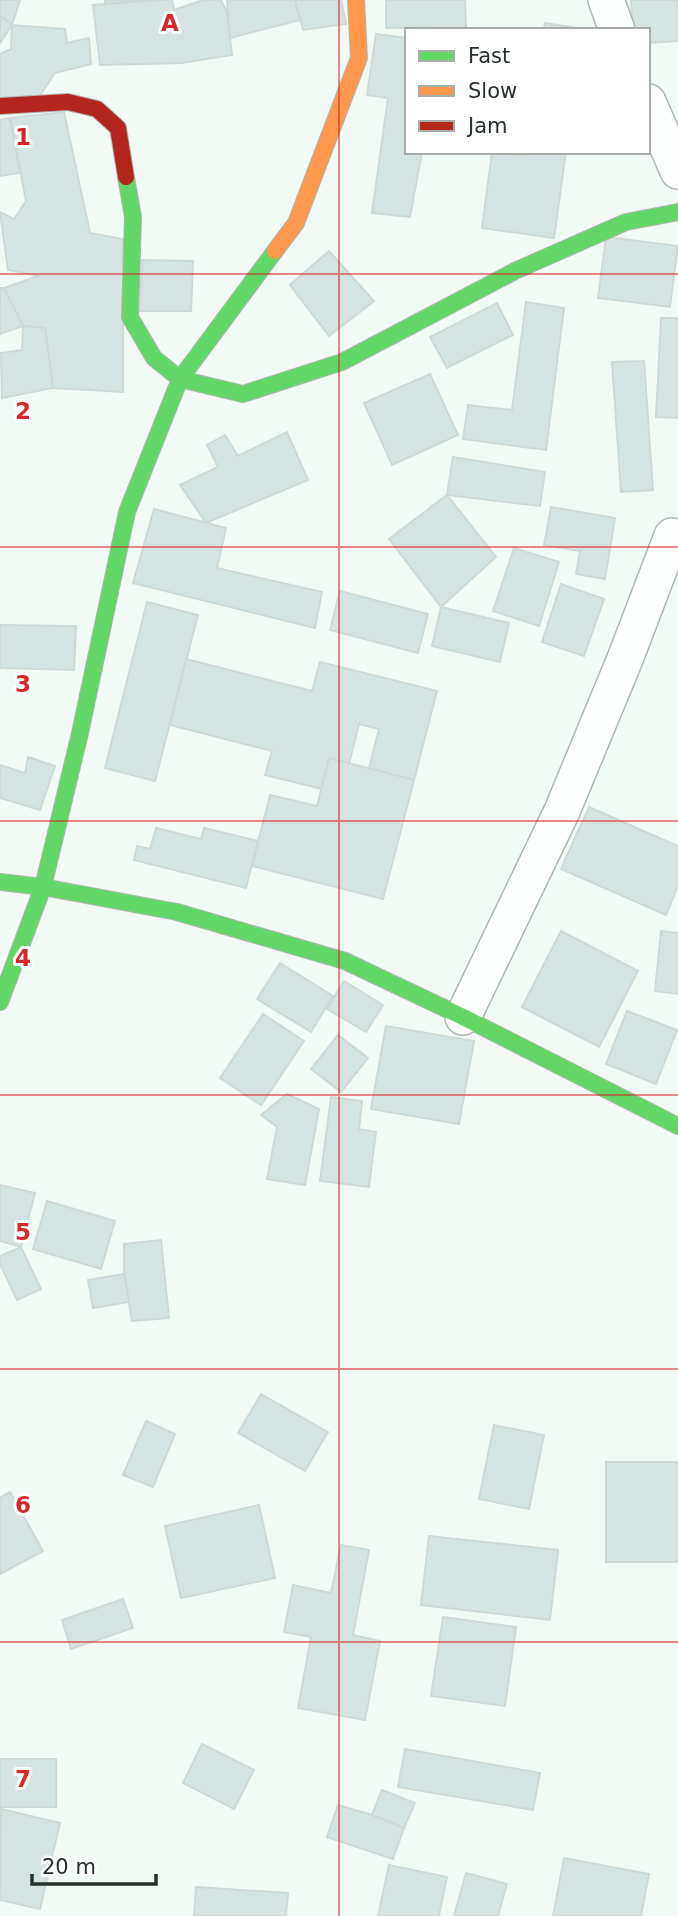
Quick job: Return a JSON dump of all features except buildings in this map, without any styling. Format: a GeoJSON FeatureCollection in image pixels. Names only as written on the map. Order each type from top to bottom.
{"type":"FeatureCollection","features":[{"type":"Feature","properties":{"kind":"street"},"geometry":{"type":"LineString","coordinates":[[0,1002],[43,887],[80,733],[127,512],[180,379],[296,223],[359,58],[356,0]]}},
{"type":"Feature","properties":{"kind":"street"},"geometry":{"type":"LineString","coordinates":[[606,0],[616,28]]}},
{"type":"Feature","properties":{"kind":"street"},"geometry":{"type":"LineString","coordinates":[[0,106],[68,102],[97,108],[118,128],[133,217],[130,317],[154,358],[180,379],[243,394],[342,362],[517,270],[626,222],[678,212]]}},
{"type":"Feature","properties":{"kind":"street"},"geometry":{"type":"LineString","coordinates":[[650,108],[678,171]]}},
{"type":"Feature","properties":{"kind":"street"},"geometry":{"type":"LineString","coordinates":[[463,1017],[562,811],[672,536]]}},
{"type":"Feature","properties":{"kind":"street"},"geometry":{"type":"LineString","coordinates":[[0,882],[43,887],[177,912],[345,961],[463,1017],[678,1126]]}},
{"type":"Feature","properties":{"kind":"traffic: fast"},"geometry":{"type":"LineString","coordinates":[[126,177],[133,217],[130,317],[154,358],[180,379],[243,394],[342,362],[517,270],[626,222],[678,212]]}},
{"type":"Feature","properties":{"kind":"traffic: fast"},"geometry":{"type":"LineString","coordinates":[[0,1002],[43,887],[80,733],[127,512],[180,379],[275,251]]}},
{"type":"Feature","properties":{"kind":"traffic: fast"},"geometry":{"type":"LineString","coordinates":[[0,882],[43,887],[177,912],[345,961],[463,1017],[678,1126]]}},
{"type":"Feature","properties":{"kind":"traffic: slow"},"geometry":{"type":"LineString","coordinates":[[275,251],[296,223],[359,58],[356,0]]}},
{"type":"Feature","properties":{"kind":"traffic: jam"},"geometry":{"type":"LineString","coordinates":[[0,106],[68,102],[97,109],[118,128],[126,177]]}}]}
